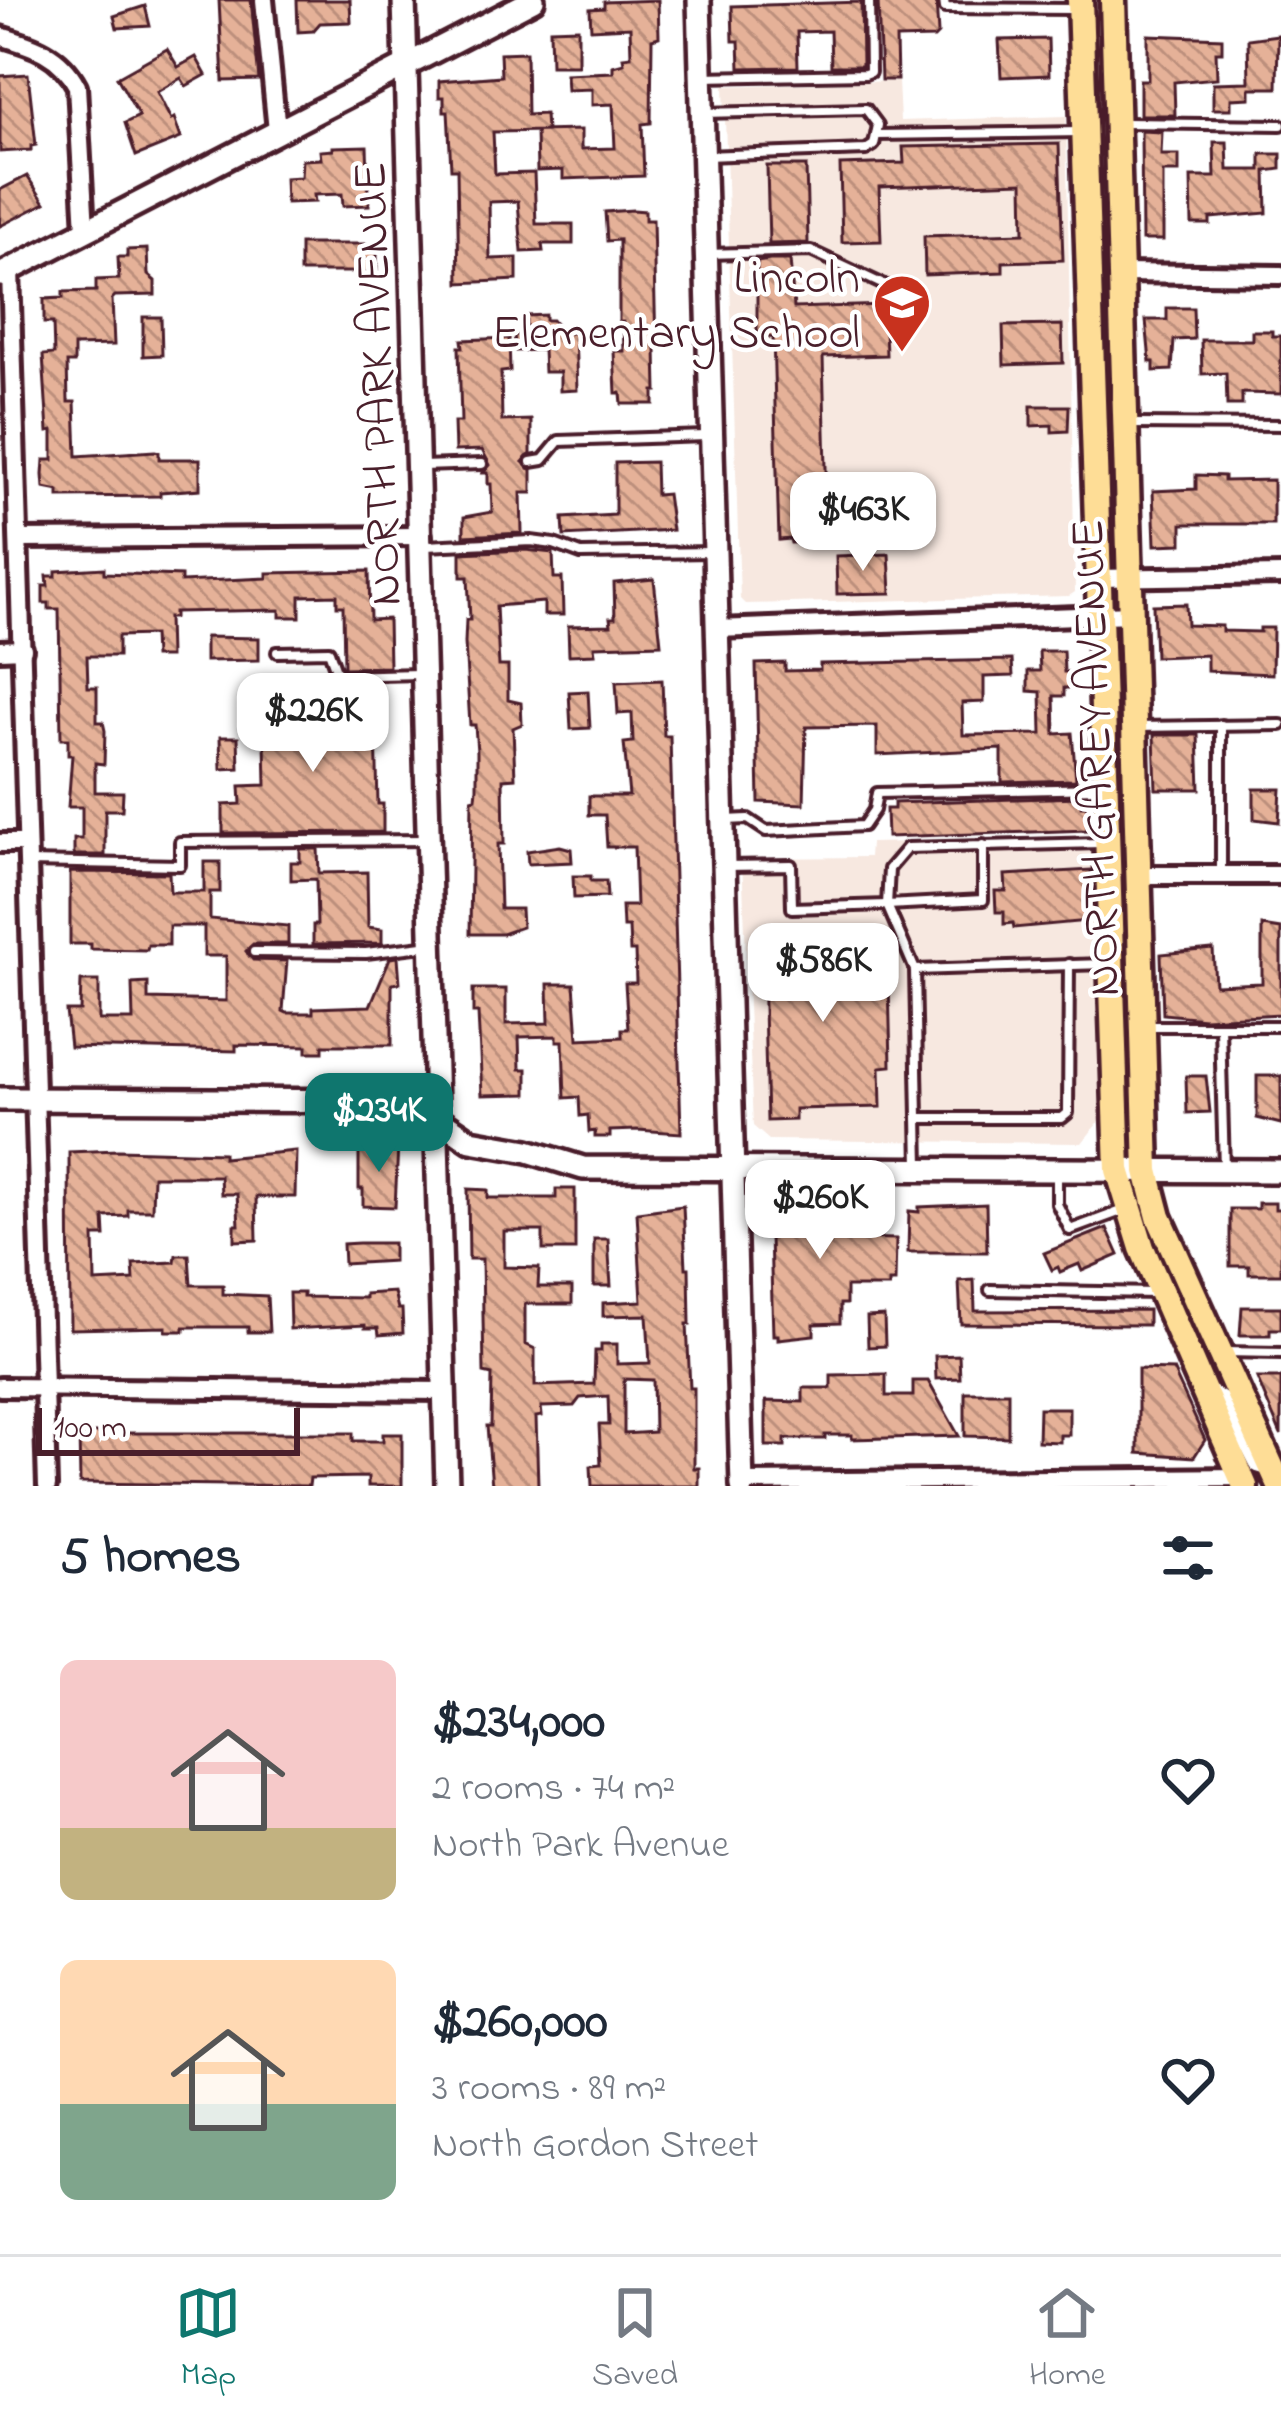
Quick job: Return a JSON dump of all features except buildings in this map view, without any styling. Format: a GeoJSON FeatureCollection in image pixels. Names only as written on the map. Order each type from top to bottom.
{"type":"FeatureCollection","features":[{"type":"Feature","properties":{"kind":"main road","name":"NORTH GAREY AVENUE"},"geometry":{"type":"LineString","coordinates":[[1113,0],[1147,1171],[1159,1217],[1278,1475]]}},
{"type":"Feature","properties":{"kind":"main road","name":"NORTH GAREY AVENUE"},"geometry":{"type":"LineString","coordinates":[[1080,4],[1118,1170],[1160,1293],[1243,1481]]}},
{"type":"Feature","properties":{"kind":"street"},"geometry":{"type":"LineString","coordinates":[[264,0],[277,131]]}},
{"type":"Feature","properties":{"kind":"street","name":"NORTH PARK AVENUE"},"geometry":{"type":"LineString","coordinates":[[404,0],[447,1486]]}},
{"type":"Feature","properties":{"kind":"street"},"geometry":{"type":"LineString","coordinates":[[46,1486],[20,539],[5,272],[533,0]]}},
{"type":"Feature","properties":{"kind":"street"},"geometry":{"type":"LineString","coordinates":[[699,0],[742,1484],[1243,1481]]}},
{"type":"Feature","properties":{"kind":"street"},"geometry":{"type":"LineString","coordinates":[[0,36],[50,53],[66,65],[77,86],[86,230]]}},
{"type":"Feature","properties":{"kind":"street"},"geometry":{"type":"LineString","coordinates":[[1121,273],[1281,274]]}},
{"type":"Feature","properties":{"kind":"street"},"geometry":{"type":"LineString","coordinates":[[20,539],[423,541]]}},
{"type":"Feature","properties":{"kind":"street"},"geometry":{"type":"LineString","coordinates":[[1098,578],[1281,575]]}},
{"type":"Feature","properties":{"kind":"street"},"geometry":{"type":"LineString","coordinates":[[717,629],[1131,614]]}},
{"type":"Feature","properties":{"kind":"street"},"geometry":{"type":"LineString","coordinates":[[0,650],[23,650]]}},
{"type":"Feature","properties":{"kind":"street"},"geometry":{"type":"LineString","coordinates":[[0,843],[25,852]]}},
{"type":"Feature","properties":{"kind":"street"},"geometry":{"type":"LineString","coordinates":[[1138,875],[1281,875]]}},
{"type":"Feature","properties":{"kind":"street"},"geometry":{"type":"LineString","coordinates":[[0,1099],[412,1101],[471,1142],[528,1151],[583,1168],[1281,1171]]}},
{"type":"Feature","properties":{"kind":"street"},"geometry":{"type":"LineString","coordinates":[[0,1387],[444,1391]]}},
{"type":"Feature","properties":{"kind":"street"},"geometry":{"type":"LineString","coordinates":[[1202,1388],[1228,1405],[1254,1460],[1278,1475]]}},
{"type":"Feature","properties":{"kind":"lane"},"geometry":{"type":"LineString","coordinates":[[701,77],[866,74],[870,72],[869,0]]}},
{"type":"Feature","properties":{"kind":"lane"},"geometry":{"type":"LineString","coordinates":[[944,0],[945,8],[1080,4]]}},
{"type":"Feature","properties":{"kind":"lane"},"geometry":{"type":"LineString","coordinates":[[702,113],[866,109],[878,125],[866,150],[703,156]]}},
{"type":"Feature","properties":{"kind":"lane"},"geometry":{"type":"LineString","coordinates":[[1116,123],[1281,124]]}},
{"type":"Feature","properties":{"kind":"lane"},"geometry":{"type":"LineString","coordinates":[[877,135],[1084,132]]}},
{"type":"Feature","properties":{"kind":"lane"},"geometry":{"type":"LineString","coordinates":[[706,254],[811,251],[886,286]]}},
{"type":"Feature","properties":{"kind":"lane"},"geometry":{"type":"LineString","coordinates":[[1125,424],[1281,425]]}},
{"type":"Feature","properties":{"kind":"lane"},"geometry":{"type":"LineString","coordinates":[[531,462],[543,460],[559,441],[712,436]]}},
{"type":"Feature","properties":{"kind":"lane"},"geometry":{"type":"LineString","coordinates":[[420,466],[482,464]]}},
{"type":"Feature","properties":{"kind":"lane"},"geometry":{"type":"LineString","coordinates":[[423,541],[531,541],[581,554],[715,552]]}},
{"type":"Feature","properties":{"kind":"lane"},"geometry":{"type":"LineString","coordinates":[[277,652],[329,650],[338,676],[426,674]]}},
{"type":"Feature","properties":{"kind":"lane"},"geometry":{"type":"LineString","coordinates":[[1221,725],[1221,875]]}},
{"type":"Feature","properties":{"kind":"lane"},"geometry":{"type":"LineString","coordinates":[[1134,727],[1281,725]]}},
{"type":"Feature","properties":{"kind":"lane"},"geometry":{"type":"LineString","coordinates":[[723,820],[748,819],[766,831],[863,826],[874,810],[877,793],[1106,788]]}},
{"type":"Feature","properties":{"kind":"lane"},"geometry":{"type":"LineString","coordinates":[[25,852],[179,865],[180,842],[430,841]]}},
{"type":"Feature","properties":{"kind":"lane"},"geometry":{"type":"LineString","coordinates":[[919,1168],[915,970],[887,905],[889,869],[907,848],[1108,842]]}},
{"type":"Feature","properties":{"kind":"lane"},"geometry":{"type":"LineString","coordinates":[[724,866],[791,866],[792,908],[983,900],[983,845]]}},
{"type":"Feature","properties":{"kind":"lane"},"geometry":{"type":"LineString","coordinates":[[254,952],[365,953],[433,945]]}},
{"type":"Feature","properties":{"kind":"lane"},"geometry":{"type":"LineString","coordinates":[[918,1118],[1062,1118],[1068,1113],[1069,964]]}},
{"type":"Feature","properties":{"kind":"lane"},"geometry":{"type":"LineString","coordinates":[[915,970],[1112,964]]}},
{"type":"Feature","properties":{"kind":"lane"},"geometry":{"type":"LineString","coordinates":[[1142,1026],[1281,1026]]}},
{"type":"Feature","properties":{"kind":"lane"},"geometry":{"type":"LineString","coordinates":[[1220,1026],[1224,1171]]}},
{"type":"Feature","properties":{"kind":"lane"},"geometry":{"type":"LineString","coordinates":[[1057,1169],[1057,1204],[1070,1230],[1128,1209]]}},
{"type":"Feature","properties":{"kind":"lane"},"geometry":{"type":"LineString","coordinates":[[990,1290],[1160,1293]]}},
{"type":"Feature","properties":{"kind":"lane"},"geometry":{"type":"LineString","coordinates":[[1219,1352],[1281,1353]]}},
{"type":"Feature","properties":{"kind":"shaded area","name":"Lincoln Elementary School"},"geometry":{"type":"Polygon","coordinates":[[[898,81],[900,121],[1066,116],[1075,592],[1069,596],[745,604],[740,599],[724,86],[898,81]]]}},
{"type":"Feature","properties":{"kind":"shaded area"},"geometry":{"type":"Polygon","coordinates":[[[1094,838],[1101,1119],[1082,1143],[769,1140],[753,1126],[742,858],[869,857],[870,843],[1094,838]]]}},
{"type":"Feature","properties":{"kind":"place","name":"Lincoln Elementary School"},"geometry":{"type":"Point","coordinates":[902,354]}}]}
